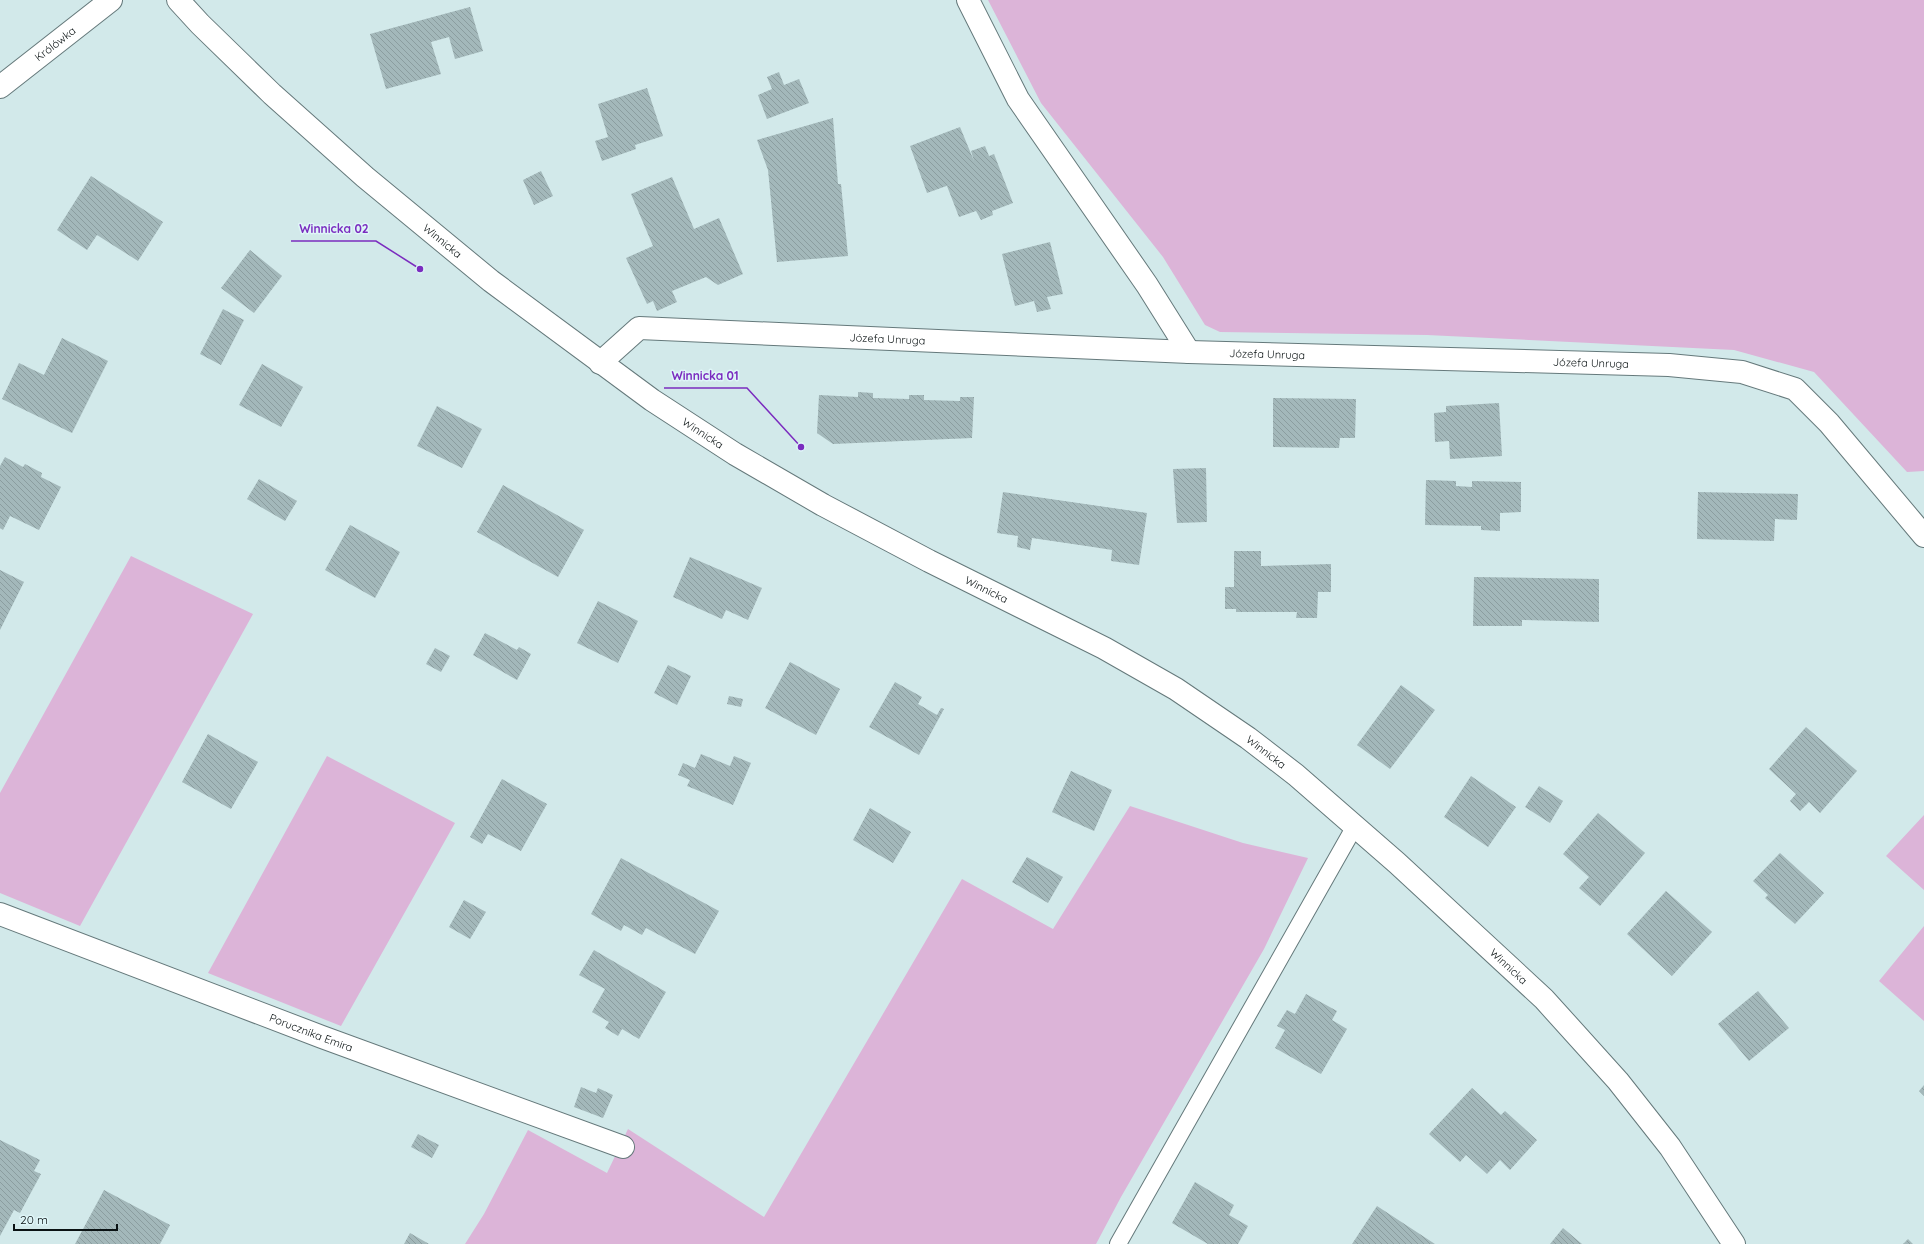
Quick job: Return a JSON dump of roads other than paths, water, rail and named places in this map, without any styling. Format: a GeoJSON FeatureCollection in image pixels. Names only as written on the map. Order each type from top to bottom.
{"type":"FeatureCollection","features":[{"type":"Feature","properties":{"kind":"street","name":"Królówka"},"geometry":{"type":"LineString","coordinates":[[0,87],[111,0]]}},
{"type":"Feature","properties":{"kind":"street","name":"Winnicka"},"geometry":{"type":"LineString","coordinates":[[178,0],[200,24],[272,94],[365,177],[491,281],[652,400],[729,450],[823,505],[928,561],[1104,648],[1176,689],[1254,742],[1296,775],[1355,826],[1544,999],[1618,1081],[1670,1147],[1734,1244]]}},
{"type":"Feature","properties":{"kind":"street"},"geometry":{"type":"LineString","coordinates":[[968,0],[1018,99],[1147,285],[1189,352]]}},
{"type":"Feature","properties":{"kind":"street","name":"Józefa Unruga"},"geometry":{"type":"LineString","coordinates":[[600,363],[639,328],[1189,352],[1669,364],[1742,372],[1795,389],[1829,423],[1924,536]]}},
{"type":"Feature","properties":{"kind":"street","name":"Porucznika Emira"},"geometry":{"type":"LineString","coordinates":[[0,914],[322,1037],[623,1147]]}},
{"type":"Feature","properties":{"kind":"lane"},"geometry":{"type":"LineString","coordinates":[[1118,1244],[1355,826]]}},
{"type":"Feature","properties":{"kind":"place","name":"Winnicka 02"},"geometry":{"type":"Point","coordinates":[420,269]}},
{"type":"Feature","properties":{"kind":"place","name":"Winnicka 01"},"geometry":{"type":"Point","coordinates":[801,447]}}]}
